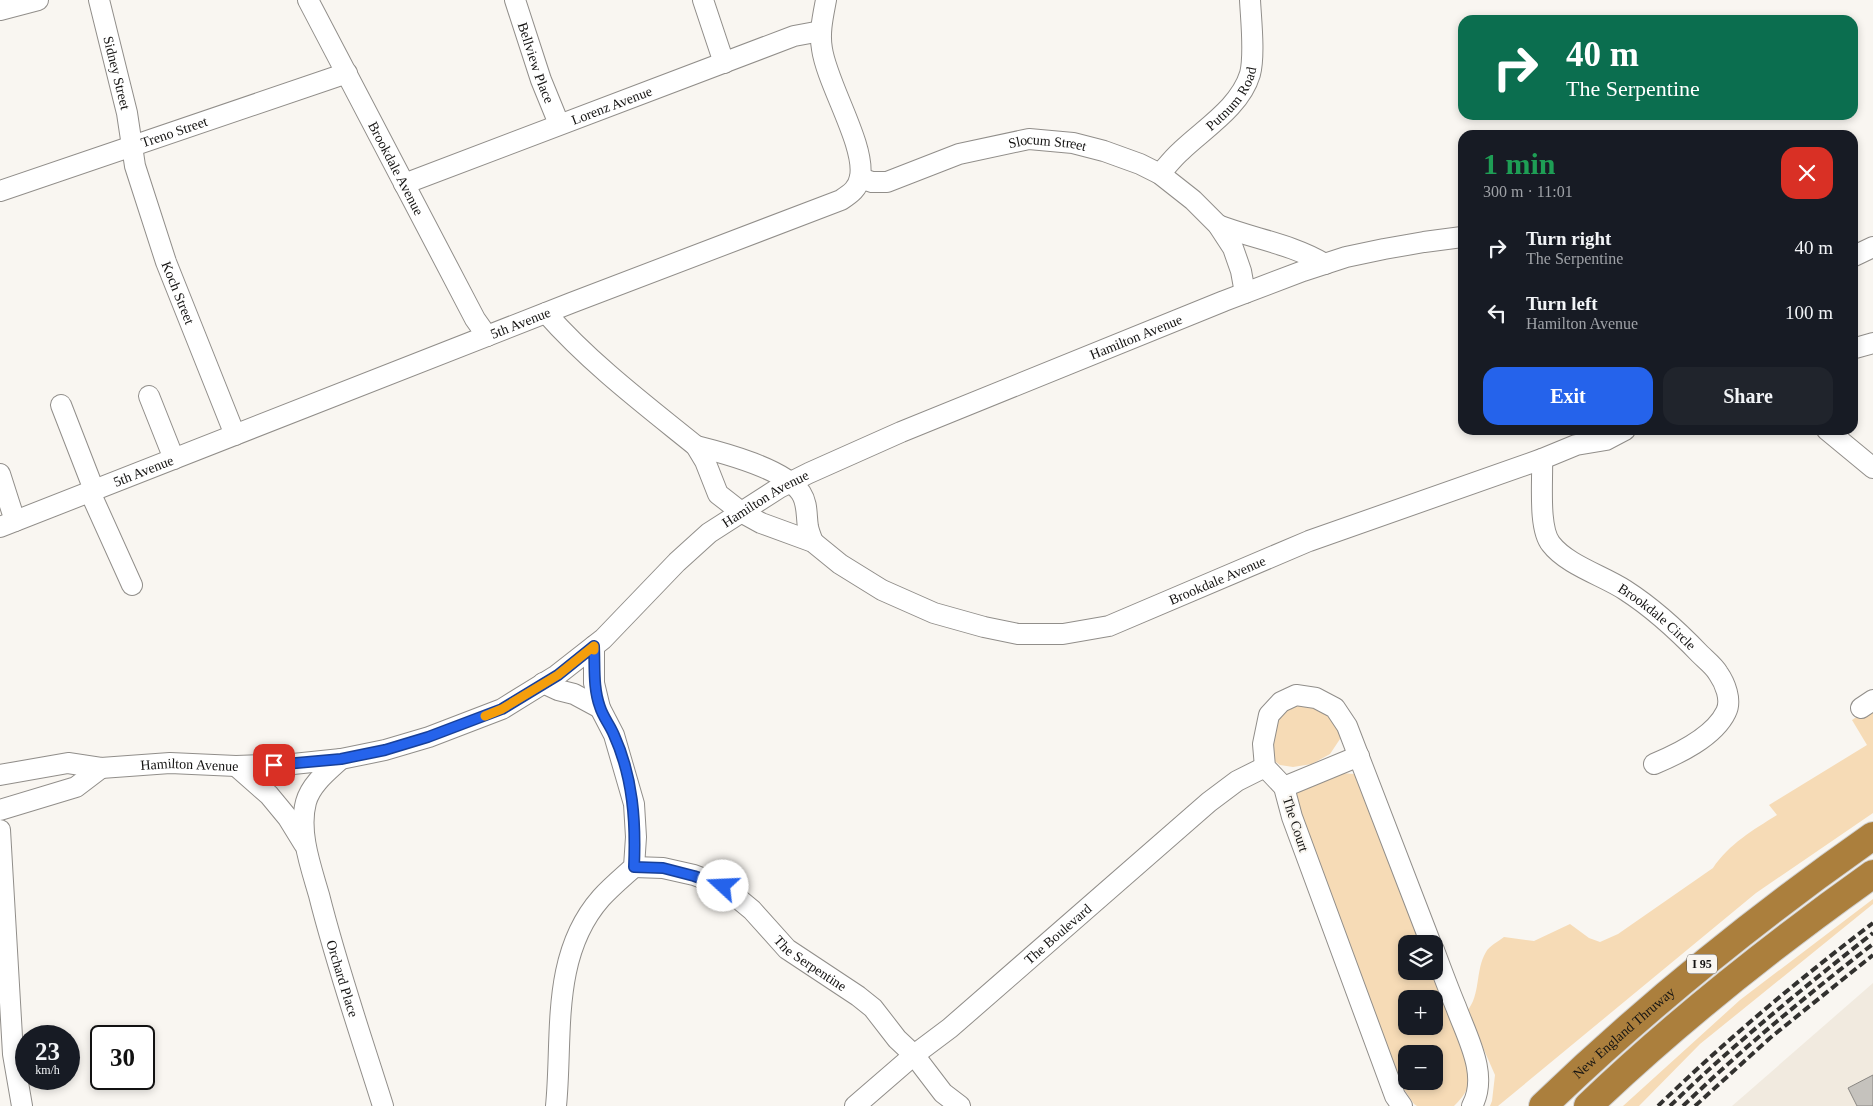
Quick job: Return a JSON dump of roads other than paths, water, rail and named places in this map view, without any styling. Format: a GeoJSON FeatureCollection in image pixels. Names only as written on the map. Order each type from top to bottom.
{"type":"FeatureCollection","features":[{"type":"Feature","properties":{"kind":"highway","name":"New England Thruway"},"geometry":{"type":"LineString","coordinates":[[1543,1106],[1623,1031],[1707,961],[1791,895],[1873,836]]}},
{"type":"Feature","properties":{"kind":"highway","name":"I 95"},"geometry":{"type":"LineString","coordinates":[[1588,1106],[1674,1028],[1723,988],[1793,932],[1873,874]]}},
{"type":"Feature","properties":{"kind":"street"},"geometry":{"type":"LineString","coordinates":[[0,10],[38,0]]}},
{"type":"Feature","properties":{"kind":"street","name":"Sidney Street"},"geometry":{"type":"LineString","coordinates":[[100,0],[127,113],[132,146]]}},
{"type":"Feature","properties":{"kind":"street","name":"Brookdale Avenue"},"geometry":{"type":"LineString","coordinates":[[308,0],[475,319],[487,336]]}},
{"type":"Feature","properties":{"kind":"street","name":"Bellview Place"},"geometry":{"type":"LineString","coordinates":[[515,0],[541,80],[559,124]]}},
{"type":"Feature","properties":{"kind":"street"},"geometry":{"type":"LineString","coordinates":[[702,0],[724,63]]}},
{"type":"Feature","properties":{"kind":"street"},"geometry":{"type":"LineString","coordinates":[[826,0],[821,31],[822,50],[855,144],[860,163],[860,178]]}},
{"type":"Feature","properties":{"kind":"street","name":"Putnum Road"},"geometry":{"type":"LineString","coordinates":[[1160,174],[1180,151],[1220,117],[1238,95],[1250,74],[1252,60],[1250,0]]}},
{"type":"Feature","properties":{"kind":"street","name":"Lorenz Avenue"},"geometry":{"type":"LineString","coordinates":[[404,184],[794,36],[821,31]]}},
{"type":"Feature","properties":{"kind":"street","name":"Treno Street"},"geometry":{"type":"LineString","coordinates":[[0,191],[347,73]]}},
{"type":"Feature","properties":{"kind":"street","name":"Slocum Street"},"geometry":{"type":"LineString","coordinates":[[860,178],[872,182],[887,182],[959,154],[1029,139],[1073,144],[1104,151],[1140,164],[1160,174],[1193,200],[1218,225],[1233,248],[1245,293]]}},
{"type":"Feature","properties":{"kind":"street","name":"Koch Street"},"geometry":{"type":"LineString","coordinates":[[132,146],[135,166],[166,262],[235,435]]}},
{"type":"Feature","properties":{"kind":"street","name":"5th Avenue"},"geometry":{"type":"LineString","coordinates":[[7,524],[841,200],[853,192],[860,178]]}},
{"type":"Feature","properties":{"kind":"street","name":"Slocum Street"},"geometry":{"type":"LineString","coordinates":[[1218,225],[1244,235],[1290,246],[1307,253],[1325,264]]}},
{"type":"Feature","properties":{"kind":"street","name":"Hamilton Avenue"},"geometry":{"type":"LineString","coordinates":[[0,775],[68,763],[101,768],[170,763],[236,766],[293,764],[341,759],[385,750],[437,734],[502,709],[575,662],[628,614],[709,533],[792,482],[902,432],[1245,293],[1346,257],[1424,242],[1458,238]]}},
{"type":"Feature","properties":{"kind":"street"},"geometry":{"type":"LineString","coordinates":[[1858,254],[1873,247]]}},
{"type":"Feature","properties":{"kind":"street","name":"Brookdale Avenue"},"geometry":{"type":"LineString","coordinates":[[546,313],[606,374],[696,446],[705,461],[718,494],[741,512],[761,523],[813,542],[840,564],[882,590],[934,613],[1018,634],[1063,634],[1110,626],[1309,541],[1542,459],[1576,445],[1606,440],[1616,435]]}},
{"type":"Feature","properties":{"kind":"street"},"geometry":{"type":"LineString","coordinates":[[149,396],[174,459]]}},
{"type":"Feature","properties":{"kind":"street"},"geometry":{"type":"LineString","coordinates":[[61,405],[92,491],[132,585]]}},
{"type":"Feature","properties":{"kind":"street"},"geometry":{"type":"LineString","coordinates":[[1833,435],[1873,468]]}},
{"type":"Feature","properties":{"kind":"street","name":"Brookdale Avenue"},"geometry":{"type":"LineString","coordinates":[[696,446],[763,467],[792,482]]}},
{"type":"Feature","properties":{"kind":"street","name":"Brookdale Circle"},"geometry":{"type":"LineString","coordinates":[[1542,459],[1543,524],[1546,536],[1552,546],[1578,565],[1624,589],[1650,608],[1676,630],[1718,672],[1724,684],[1728,697],[1727,711],[1715,727],[1682,752],[1654,764]]}},
{"type":"Feature","properties":{"kind":"street"},"geometry":{"type":"LineString","coordinates":[[0,474],[7,524]]}},
{"type":"Feature","properties":{"kind":"street"},"geometry":{"type":"LineString","coordinates":[[792,482],[801,494],[807,507],[808,526],[813,542]]}},
{"type":"Feature","properties":{"kind":"street"},"geometry":{"type":"LineString","coordinates":[[556,1106],[563,981],[574,942],[600,898],[634,867],[636,838],[634,804],[614,735],[600,708],[594,683],[594,646]]}},
{"type":"Feature","properties":{"kind":"street"},"geometry":{"type":"LineString","coordinates":[[543,683],[558,690],[574,694],[600,708]]}},
{"type":"Feature","properties":{"kind":"street"},"geometry":{"type":"LineString","coordinates":[[1265,767],[1262,744],[1269,715],[1281,702],[1296,695],[1316,698],[1335,708],[1348,726],[1428,935]]}},
{"type":"Feature","properties":{"kind":"street"},"geometry":{"type":"LineString","coordinates":[[1284,787],[1359,756]]}},
{"type":"Feature","properties":{"kind":"street","name":"Orchard Place"},"geometry":{"type":"LineString","coordinates":[[341,759],[317,782],[306,802],[304,825],[307,848],[333,952],[383,1106]]}},
{"type":"Feature","properties":{"kind":"street","name":"Orchard Place"},"geometry":{"type":"LineString","coordinates":[[236,766],[269,795],[288,818],[307,848]]}},
{"type":"Feature","properties":{"kind":"street","name":"The Court"},"geometry":{"type":"LineString","coordinates":[[1265,767],[1284,787],[1292,817],[1395,1096],[1402,1106]]}},
{"type":"Feature","properties":{"kind":"street","name":"The Boulevard"},"geometry":{"type":"LineString","coordinates":[[855,1106],[914,1055],[950,1028],[1209,802],[1237,781],[1265,767]]}},
{"type":"Feature","properties":{"kind":"street"},"geometry":{"type":"LineString","coordinates":[[0,810],[76,787],[101,768]]}},
{"type":"Feature","properties":{"kind":"street"},"geometry":{"type":"LineString","coordinates":[[0,830],[13,1054],[22,1106]]}},
{"type":"Feature","properties":{"kind":"street","name":"The Serpentine"},"geometry":{"type":"LineString","coordinates":[[634,867],[663,868],[723,886],[752,910],[787,949],[873,1008],[897,1039],[914,1055],[930,1079],[943,1093],[960,1106]]}},
{"type":"Feature","properties":{"kind":"street"},"geometry":{"type":"LineString","coordinates":[[1443,973],[1474,1052],[1478,1078],[1478,1096],[1472,1106]]}},
{"type":"Feature","properties":{"kind":"railway"},"geometry":{"type":"LineString","coordinates":[[1658,1106],[1763,1011],[1873,923]]}},
{"type":"Feature","properties":{"kind":"railway"},"geometry":{"type":"LineString","coordinates":[[1670,1106],[1769,1017],[1873,933]]}},
{"type":"Feature","properties":{"kind":"railway"},"geometry":{"type":"LineString","coordinates":[[1683,1106],[1776,1022],[1873,944]]}},
{"type":"Feature","properties":{"kind":"railway"},"geometry":{"type":"LineString","coordinates":[[1695,1106],[1770,1038],[1873,955]]}}]}
